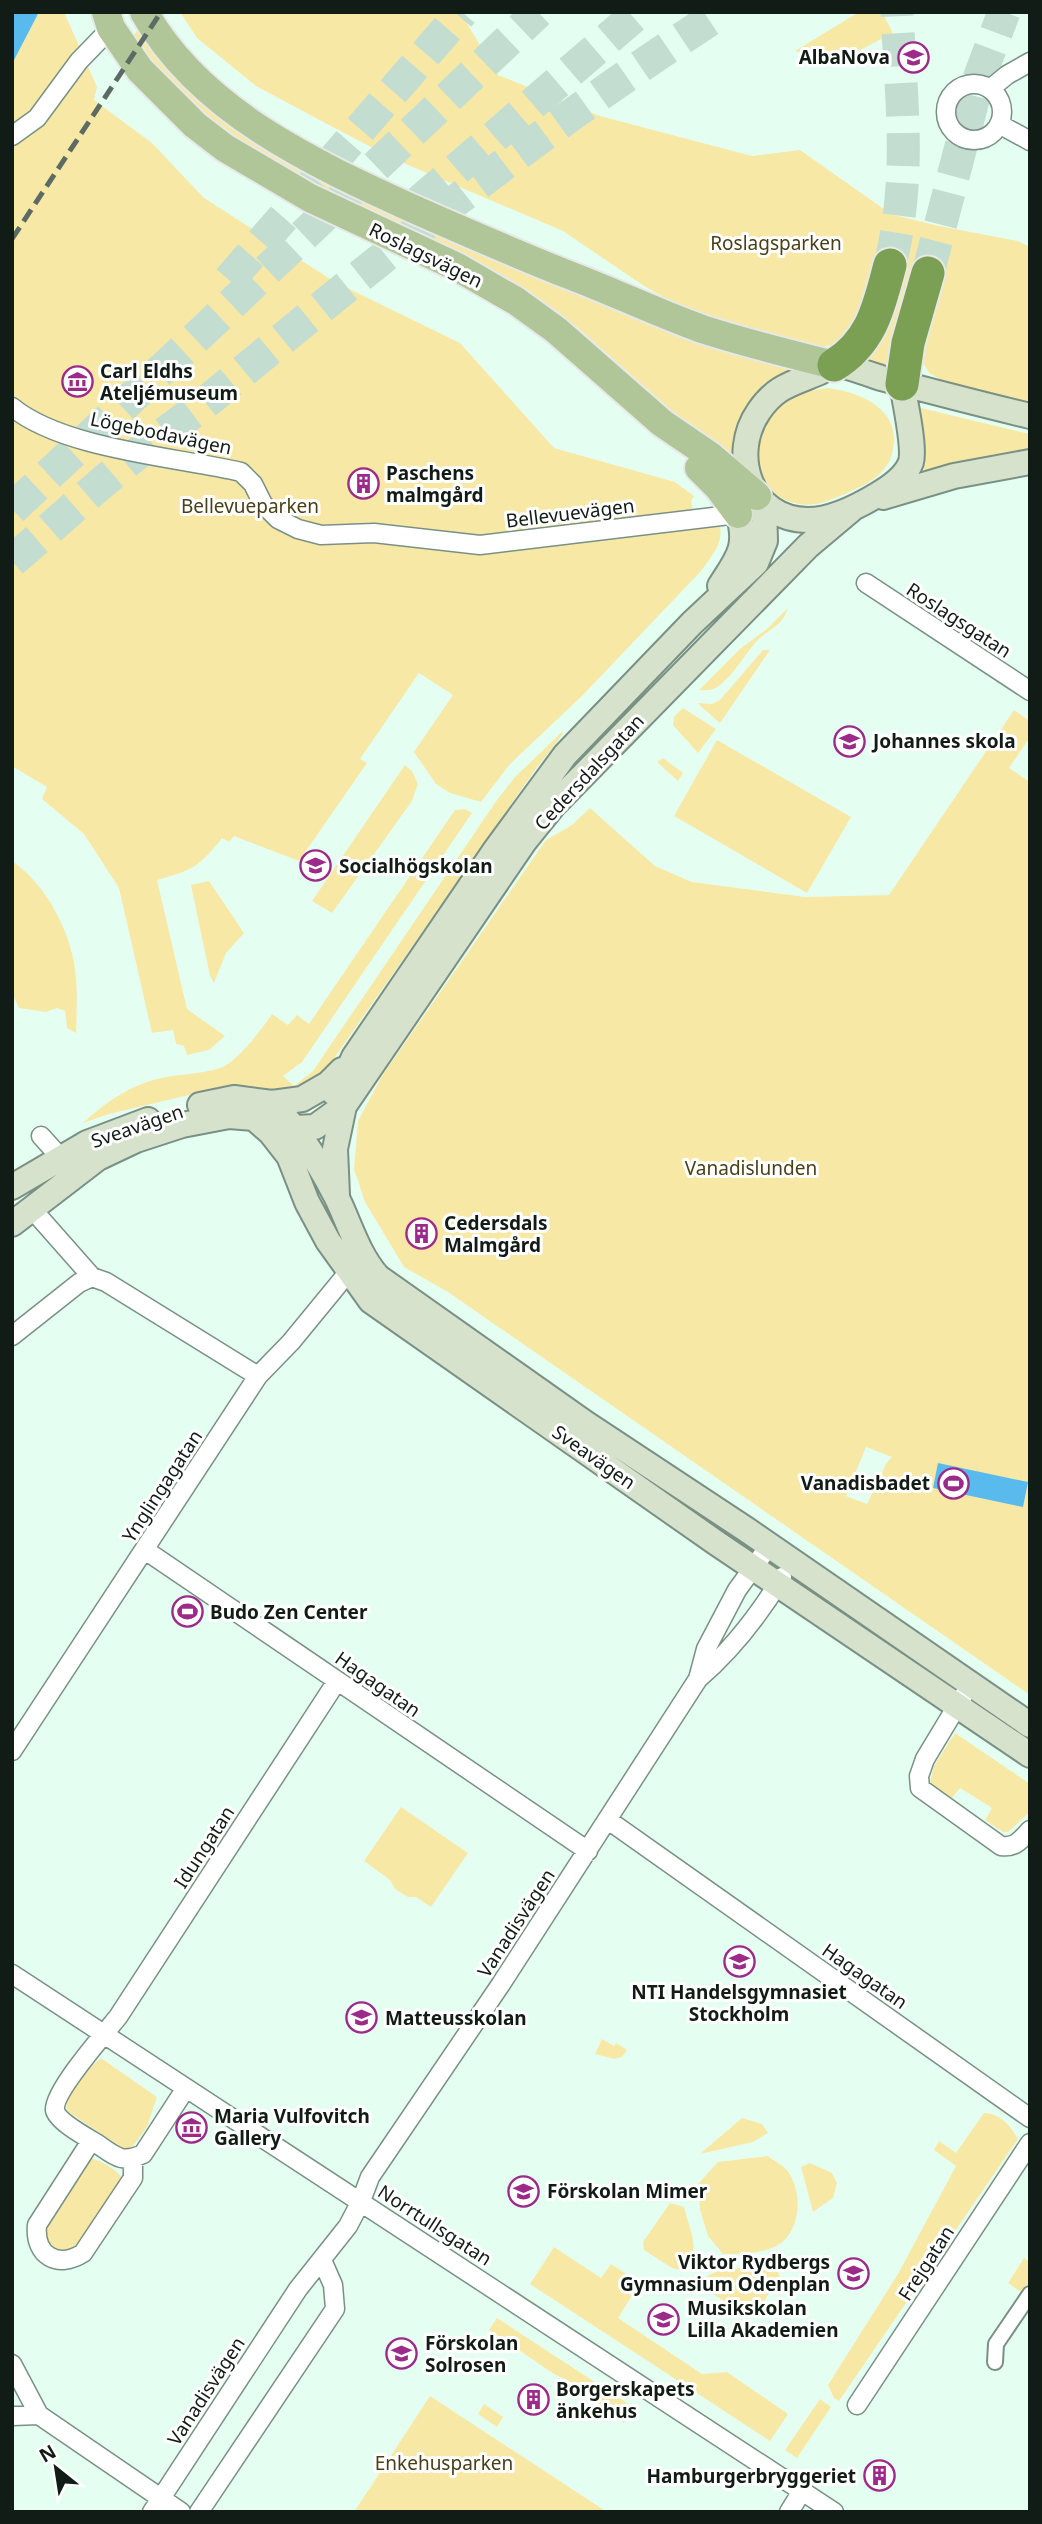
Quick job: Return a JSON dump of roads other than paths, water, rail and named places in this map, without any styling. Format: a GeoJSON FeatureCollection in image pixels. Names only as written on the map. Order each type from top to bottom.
{"type":"FeatureCollection","features":[{"type":"Feature","properties":{"kind":"highway"},"geometry":{"type":"LineString","coordinates":[[834,365],[853,352],[864,338],[886,279]]}},
{"type":"Feature","properties":{"kind":"highway"},"geometry":{"type":"LineString","coordinates":[[904,369],[924,286]]}},
{"type":"Feature","properties":{"kind":"main road","name":"Roslagsvägen"},"geometry":{"type":"LineString","coordinates":[[144,12],[190,73],[216,96],[287,146],[365,187],[501,248],[701,328],[834,365]]}},
{"type":"Feature","properties":{"kind":"main road","name":"Roslagsvägen"},"geometry":{"type":"LineString","coordinates":[[108,20],[140,70],[194,125],[267,175],[457,267],[516,301],[556,330],[662,423],[688,458],[718,487],[753,505]]}},
{"type":"Feature","properties":{"kind":"main road"},"geometry":{"type":"LineString","coordinates":[[1030,416],[904,369],[834,365],[781,387],[757,414],[745,447],[753,505],[794,519],[811,520],[954,476],[1030,462]]}},
{"type":"Feature","properties":{"kind":"main road"},"geometry":{"type":"LineString","coordinates":[[859,505],[889,488],[905,473],[911,463],[904,369]]}},
{"type":"Feature","properties":{"kind":"main road","name":"Cedersdalsgatan"},"geometry":{"type":"LineString","coordinates":[[302,1099],[328,1084],[354,1057],[549,774],[594,723],[692,623],[742,549],[744,531],[753,505]]}},
{"type":"Feature","properties":{"kind":"main road","name":"Cedersdalsgatan"},"geometry":{"type":"LineString","coordinates":[[295,1128],[315,1127],[344,1106],[524,842],[553,806],[808,546],[859,505]]}},
{"type":"Feature","properties":{"kind":"main road","name":"Cedersdalsgatan"},"geometry":{"type":"LineString","coordinates":[[295,1128],[316,1112],[341,1086],[354,1057]]}},
{"type":"Feature","properties":{"kind":"main road","name":"Sveavägen"},"geometry":{"type":"LineString","coordinates":[[12,1187],[107,1133],[180,1109],[234,1098],[263,1111],[271,1133],[289,1156],[307,1202],[328,1241],[403,1297],[585,1423],[1030,1725]]}},
{"type":"Feature","properties":{"kind":"main road","name":"Sveavägen"},"geometry":{"type":"LineString","coordinates":[[22,1217],[98,1158],[136,1140],[181,1125],[263,1111],[302,1099]]}},
{"type":"Feature","properties":{"kind":"main road","name":"Cedersdalsgatan"},"geometry":{"type":"LineString","coordinates":[[340,1206],[335,1149],[344,1106]]}},
{"type":"Feature","properties":{"kind":"main road"},"geometry":{"type":"LineString","coordinates":[[263,1111],[295,1128],[289,1156]]}},
{"type":"Feature","properties":{"kind":"main road","name":"Sveavägen"},"geometry":{"type":"LineString","coordinates":[[295,1128],[309,1147],[340,1206],[356,1263],[371,1301],[753,1568],[1030,1755]]}},
{"type":"Feature","properties":{"kind":"street"},"geometry":{"type":"LineString","coordinates":[[12,136],[37,118],[108,20]]}},
{"type":"Feature","properties":{"kind":"street"},"geometry":{"type":"LineString","coordinates":[[990,89],[1030,62]]}},
{"type":"Feature","properties":{"kind":"street"},"geometry":{"type":"LineString","coordinates":[[979,85],[990,89],[999,100],[999,124],[988,136],[971,140],[955,132],[947,117],[949,100],[961,87],[979,85]]}},
{"type":"Feature","properties":{"kind":"street"},"geometry":{"type":"LineString","coordinates":[[999,124],[1030,141]]}},
{"type":"Feature","properties":{"kind":"street","name":"Lögebodavägen"},"geometry":{"type":"LineString","coordinates":[[12,407],[63,434],[241,472],[253,484],[263,504],[278,519],[298,529],[321,535],[374,533],[407,537]]}},
{"type":"Feature","properties":{"kind":"street","name":"Bellevuevägen"},"geometry":{"type":"LineString","coordinates":[[407,537],[480,545],[753,505]]}},
{"type":"Feature","properties":{"kind":"street","name":"Roslagsgatan"},"geometry":{"type":"LineString","coordinates":[[866,583],[1030,691]]}},
{"type":"Feature","properties":{"kind":"street"},"geometry":{"type":"LineString","coordinates":[[41,1136],[77,1176]]}},
{"type":"Feature","properties":{"kind":"street"},"geometry":{"type":"LineString","coordinates":[[22,1217],[92,1277],[106,1282],[258,1376]]}},
{"type":"Feature","properties":{"kind":"street","name":"Ynglingagatan"},"geometry":{"type":"LineString","coordinates":[[12,1751],[258,1376],[291,1342],[356,1263]]}},
{"type":"Feature","properties":{"kind":"street"},"geometry":{"type":"LineString","coordinates":[[12,1336],[79,1283],[92,1277]]}},
{"type":"Feature","properties":{"kind":"street","name":"Vanadisvägen"},"geometry":{"type":"LineString","coordinates":[[698,1679],[706,1649],[737,1590],[769,1546]]}},
{"type":"Feature","properties":{"kind":"street","name":"Hagagatan"},"geometry":{"type":"LineString","coordinates":[[145,1550],[588,1851]]}},
{"type":"Feature","properties":{"kind":"street","name":"Vanadisvägen"},"geometry":{"type":"LineString","coordinates":[[156,2505],[299,2289],[348,2226],[370,2177],[588,1851],[698,1679],[721,1659],[762,1609],[792,1562]]}},
{"type":"Feature","properties":{"kind":"street","name":"Idungatan"},"geometry":{"type":"LineString","coordinates":[[133,2159],[124,2160],[59,2118],[55,2110],[56,2099],[118,2017],[338,1681]]}},
{"type":"Feature","properties":{"kind":"street"},"geometry":{"type":"LineString","coordinates":[[971,1685],[925,1759],[919,1776],[920,1788],[1001,1846],[1010,1847],[1030,1830]]}},
{"type":"Feature","properties":{"kind":"street","name":"Hagagatan"},"geometry":{"type":"LineString","coordinates":[[608,1820],[1030,2118]]}},
{"type":"Feature","properties":{"kind":"street","name":"Norrtullsgatan"},"geometry":{"type":"LineString","coordinates":[[12,1974],[834,2512]]}},
{"type":"Feature","properties":{"kind":"street"},"geometry":{"type":"LineString","coordinates":[[91,2141],[37,2225],[36,2237],[39,2245],[45,2254],[57,2261],[72,2260],[83,2253],[133,2178],[133,2159],[144,2154],[186,2088]]}},
{"type":"Feature","properties":{"kind":"street","name":"Frejgatan"},"geometry":{"type":"LineString","coordinates":[[858,2405],[1028,2149]]}},
{"type":"Feature","properties":{"kind":"street"},"geometry":{"type":"LineString","coordinates":[[199,2512],[335,2309],[333,2285],[322,2260]]}},
{"type":"Feature","properties":{"kind":"street"},"geometry":{"type":"LineString","coordinates":[[995,2362],[996,2344],[1030,2294]]}},
{"type":"Feature","properties":{"kind":"street"},"geometry":{"type":"LineString","coordinates":[[12,2364],[39,2415],[156,2505],[181,2512]]}},
{"type":"Feature","properties":{"kind":"street"},"geometry":{"type":"LineString","coordinates":[[12,2416],[39,2415]]}},
{"type":"Feature","properties":{"kind":"street"},"geometry":{"type":"LineString","coordinates":[[789,2512],[802,2491]]}},
{"type":"Feature","properties":{"kind":"water"},"geometry":{"type":"Polygon","coordinates":[[[12,12],[39,12],[12,64],[12,12]]]}},
{"type":"Feature","properties":{"kind":"water"},"geometry":{"type":"Polygon","coordinates":[[[938,1463],[1028,1482],[1023,1507],[933,1488],[938,1463]]]}},
{"type":"Feature","properties":{"kind":"tunnel"},"geometry":{"type":"LineString","coordinates":[[229,280],[462,12]]}},
{"type":"Feature","properties":{"kind":"tunnel"},"geometry":{"type":"LineString","coordinates":[[12,509],[538,12]]}},
{"type":"Feature","properties":{"kind":"tunnel"},"geometry":{"type":"LineString","coordinates":[[419,202],[639,12]]}},
{"type":"Feature","properties":{"kind":"tunnel"},"geometry":{"type":"LineString","coordinates":[[12,561],[128,461],[205,403],[463,195],[591,101],[722,12]]}},
{"type":"Feature","properties":{"kind":"tunnel"},"geometry":{"type":"LineString","coordinates":[[890,265],[897,232],[903,169],[897,12]]}},
{"type":"Feature","properties":{"kind":"tunnel"},"geometry":{"type":"LineString","coordinates":[[928,273],[978,81],[1004,12]]}},
{"type":"Feature","properties":{"kind":"railway"},"geometry":{"type":"LineString","coordinates":[[12,239],[161,12]]}},
{"type":"Feature","properties":{"kind":"place","name":"AlbaNova"},"geometry":{"type":"Point","coordinates":[913,57]}},
{"type":"Feature","properties":{"kind":"place","name":"Carl Eldhs Ateljémuseum"},"geometry":{"type":"Point","coordinates":[77,382]}},
{"type":"Feature","properties":{"kind":"place","name":"Paschens malmgård"},"geometry":{"type":"Point","coordinates":[363,484]}},
{"type":"Feature","properties":{"kind":"place","name":"Johannes skola"},"geometry":{"type":"Point","coordinates":[850,741]}},
{"type":"Feature","properties":{"kind":"place","name":"Socialhögskolan"},"geometry":{"type":"Point","coordinates":[316,866]}},
{"type":"Feature","properties":{"kind":"place","name":"Cedersdals Malmgård"},"geometry":{"type":"Point","coordinates":[421,1234]}},
{"type":"Feature","properties":{"kind":"place","name":"Vanadisbadet"},"geometry":{"type":"Point","coordinates":[953,1483]}},
{"type":"Feature","properties":{"kind":"place","name":"Budo Zen Center"},"geometry":{"type":"Point","coordinates":[187,1612]}},
{"type":"Feature","properties":{"kind":"place","name":"NTI Handelsgymnasiet Stockholm"},"geometry":{"type":"Point","coordinates":[739,1961]}},
{"type":"Feature","properties":{"kind":"place","name":"Matteusskolan"},"geometry":{"type":"Point","coordinates":[362,2018]}},
{"type":"Feature","properties":{"kind":"place","name":"Maria Vulfovitch Gallery"},"geometry":{"type":"Point","coordinates":[191,2127]}},
{"type":"Feature","properties":{"kind":"place","name":"Förskolan Mimer"},"geometry":{"type":"Point","coordinates":[524,2191]}},
{"type":"Feature","properties":{"kind":"place","name":"Viktor Rydbergs Gymnasium Odenplan"},"geometry":{"type":"Point","coordinates":[853,2273]}},
{"type":"Feature","properties":{"kind":"place","name":"Musikskolan Lilla Akademien"},"geometry":{"type":"Point","coordinates":[664,2319]}},
{"type":"Feature","properties":{"kind":"place","name":"Förskolan Solrosen"},"geometry":{"type":"Point","coordinates":[402,2354]}},
{"type":"Feature","properties":{"kind":"place","name":"Borgerskapets änkehus"},"geometry":{"type":"Point","coordinates":[533,2400]}},
{"type":"Feature","properties":{"kind":"place","name":"Hamburgerbryggeriet"},"geometry":{"type":"Point","coordinates":[879,2476]}},
{"type":"Feature","properties":{"kind":"park label","name":"Roslagsparken"},"geometry":{"type":"Point","coordinates":[776,243]}},
{"type":"Feature","properties":{"kind":"park label","name":"Bellevueparken"},"geometry":{"type":"Point","coordinates":[250,506]}},
{"type":"Feature","properties":{"kind":"park label","name":"Vanadislunden"},"geometry":{"type":"Point","coordinates":[751,1168]}},
{"type":"Feature","properties":{"kind":"park label","name":"Enkehusparken"},"geometry":{"type":"Point","coordinates":[444,2463]}}]}
